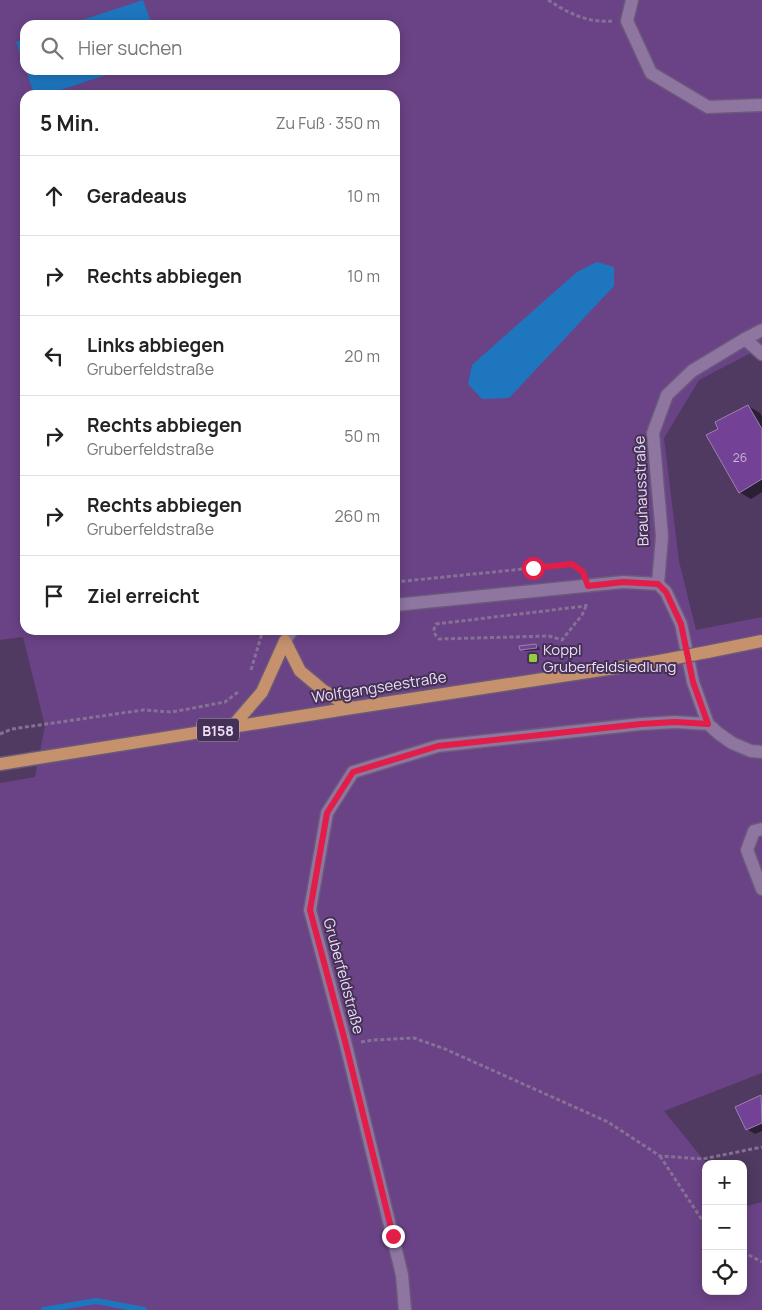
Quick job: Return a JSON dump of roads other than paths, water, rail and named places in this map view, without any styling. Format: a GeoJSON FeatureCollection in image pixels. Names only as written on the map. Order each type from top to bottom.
{"type":"FeatureCollection","features":[{"type":"Feature","properties":{"kind":"main road"},"geometry":{"type":"LineString","coordinates":[[289,636],[300,671],[324,691],[352,708]]}},
{"type":"Feature","properties":{"kind":"main road"},"geometry":{"type":"LineString","coordinates":[[231,728],[262,692],[289,636]]}},
{"type":"Feature","properties":{"kind":"main road","name":"Wolfgangseestraße"},"geometry":{"type":"LineString","coordinates":[[0,764],[654,662],[762,641]]}},
{"type":"Feature","properties":{"kind":"street"},"geometry":{"type":"LineString","coordinates":[[632,0],[627,21],[650,73],[708,107],[762,105]]}},
{"type":"Feature","properties":{"kind":"street","name":"Brauhausstraße"},"geometry":{"type":"LineString","coordinates":[[658,584],[662,536],[653,434],[667,395],[692,371],[762,330]]}},
{"type":"Feature","properties":{"kind":"street"},"geometry":{"type":"LineString","coordinates":[[745,339],[762,354]]}},
{"type":"Feature","properties":{"kind":"street"},"geometry":{"type":"LineString","coordinates":[[400,605],[623,582],[658,584],[666,592],[681,624],[693,682],[708,724],[732,743],[751,751],[762,752]]}},
{"type":"Feature","properties":{"kind":"street","name":"Gruberfeldstraße"},"geometry":{"type":"LineString","coordinates":[[405,1310],[402,1274],[346,1045],[310,910],[327,813],[353,772],[438,746],[641,724],[675,722],[708,724]]}},
{"type":"Feature","properties":{"kind":"street"},"geometry":{"type":"LineString","coordinates":[[762,829],[754,831],[747,850],[762,888]]}},
{"type":"Feature","properties":{"kind":"water"},"geometry":{"type":"Polygon","coordinates":[[[143,0],[150,20],[82,20],[143,0]]]}},
{"type":"Feature","properties":{"kind":"water"},"geometry":{"type":"Polygon","coordinates":[[[20,41],[20,54],[16,42],[20,41]]]}},
{"type":"Feature","properties":{"kind":"water"},"geometry":{"type":"Polygon","coordinates":[[[28,75],[106,75],[60,90],[32,90],[28,75]]]}},
{"type":"Feature","properties":{"kind":"water"},"geometry":{"type":"Polygon","coordinates":[[[597,262],[614,267],[614,286],[509,398],[482,399],[468,384],[472,365],[577,272],[597,262]]]}},
{"type":"Feature","properties":{"kind":"waterway"},"geometry":{"type":"LineString","coordinates":[[44,1310],[96,1301],[144,1310]]}},
{"type":"Feature","properties":{"kind":"place","name":"Koppl Gruberfeldsiedlung"},"geometry":{"type":"Point","coordinates":[533,658]}}]}
